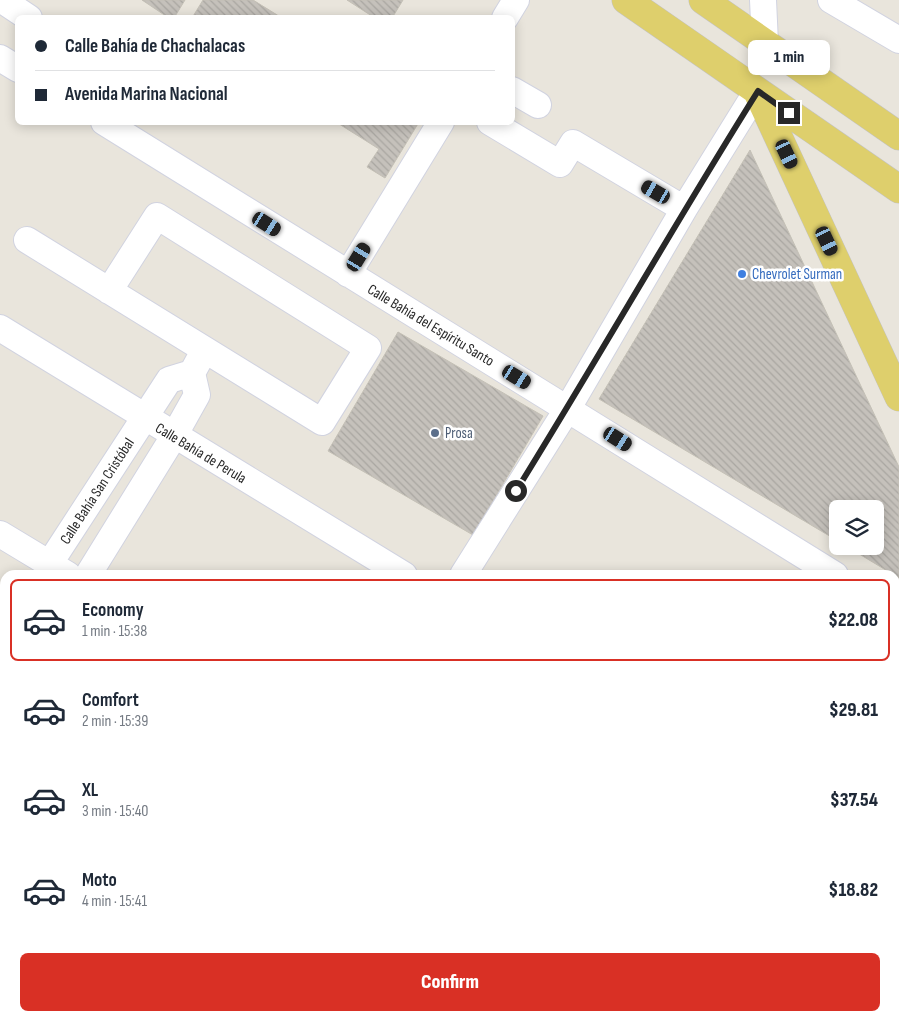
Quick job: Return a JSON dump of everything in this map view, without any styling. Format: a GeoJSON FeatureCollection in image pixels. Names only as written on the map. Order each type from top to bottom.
{"type":"FeatureCollection","features":[{"type":"Feature","properties":{"kind":"main road"},"geometry":{"type":"LineString","coordinates":[[703,0],[899,136]]}},
{"type":"Feature","properties":{"kind":"main road"},"geometry":{"type":"LineString","coordinates":[[639,4],[758,91],[899,189]]}},
{"type":"Feature","properties":{"kind":"main road"},"geometry":{"type":"LineString","coordinates":[[758,91],[899,397]]}},
{"type":"Feature","properties":{"kind":"street"},"geometry":{"type":"LineString","coordinates":[[507,15],[516,0]]}},
{"type":"Feature","properties":{"kind":"street"},"geometry":{"type":"LineString","coordinates":[[764,0],[765,44]]}},
{"type":"Feature","properties":{"kind":"street"},"geometry":{"type":"LineString","coordinates":[[831,0],[899,40]]}},
{"type":"Feature","properties":{"kind":"street"},"geometry":{"type":"LineString","coordinates":[[1,1],[24,15]]}},
{"type":"Feature","properties":{"kind":"street"},"geometry":{"type":"LineString","coordinates":[[0,58],[15,67]]}},
{"type":"Feature","properties":{"kind":"street"},"geometry":{"type":"LineString","coordinates":[[466,570],[568,408],[684,208],[758,91]]}},
{"type":"Feature","properties":{"kind":"street"},"geometry":{"type":"LineString","coordinates":[[515,92],[538,105]]}},
{"type":"Feature","properties":{"kind":"street","name":"Calle Bahía del Espíritu Santo"},"geometry":{"type":"LineString","coordinates":[[109,125],[827,570]]}},
{"type":"Feature","properties":{"kind":"street"},"geometry":{"type":"LineString","coordinates":[[348,274],[439,125]]}},
{"type":"Feature","properties":{"kind":"street"},"geometry":{"type":"LineString","coordinates":[[495,125],[560,164],[573,143],[684,208]]}},
{"type":"Feature","properties":{"kind":"street"},"geometry":{"type":"LineString","coordinates":[[27,240],[109,291],[198,362],[322,422],[368,348],[156,216],[109,291]]}},
{"type":"Feature","properties":{"kind":"street","name":"Calle Bahía de Perula"},"geometry":{"type":"LineString","coordinates":[[0,328],[396,570]]}},
{"type":"Feature","properties":{"kind":"street"},"geometry":{"type":"LineString","coordinates":[[91,570],[197,396],[198,362]]}},
{"type":"Feature","properties":{"kind":"street","name":"Calle Bahía San Cristóbal"},"geometry":{"type":"LineString","coordinates":[[59,569],[145,418],[169,380],[198,362]]}},
{"type":"Feature","properties":{"kind":"street"},"geometry":{"type":"LineString","coordinates":[[0,534],[59,569]]}},
{"type":"Feature","properties":{"kind":"building"},"geometry":{"type":"Polygon","coordinates":[[[142,0],[185,0],[176,15],[164,15],[142,0]]]}},
{"type":"Feature","properties":{"kind":"building"},"geometry":{"type":"Polygon","coordinates":[[[203,0],[253,0],[277,15],[194,15],[203,0]]]}},
{"type":"Feature","properties":{"kind":"building"},"geometry":{"type":"Polygon","coordinates":[[[347,0],[403,0],[394,15],[370,15],[347,0]]]}},
{"type":"Feature","properties":{"kind":"building"},"geometry":{"type":"Polygon","coordinates":[[[341,125],[417,125],[385,178],[367,167],[379,149],[341,125]]]}},
{"type":"Feature","properties":{"kind":"building","name":"Chevrolet Surman"},"geometry":{"type":"Polygon","coordinates":[[[750,150],[899,467],[899,570],[886,570],[861,555],[884,555],[884,500],[829,500],[829,536],[599,399],[750,150]]]}},
{"type":"Feature","properties":{"kind":"building","name":"Prosa"},"geometry":{"type":"Polygon","coordinates":[[[398,332],[543,416],[473,535],[328,451],[398,332]]]}},
{"type":"Feature","properties":{"kind":"place","name":"Chevrolet Surman"},"geometry":{"type":"Point","coordinates":[742,274]}},
{"type":"Feature","properties":{"kind":"place","name":"Prosa"},"geometry":{"type":"Point","coordinates":[435,433]}},
{"type":"Feature","properties":{"kind":"route"},"geometry":{"type":"LineString","coordinates":[[516,491],[568,408],[684,208],[758,91],[789,113]]}}]}
